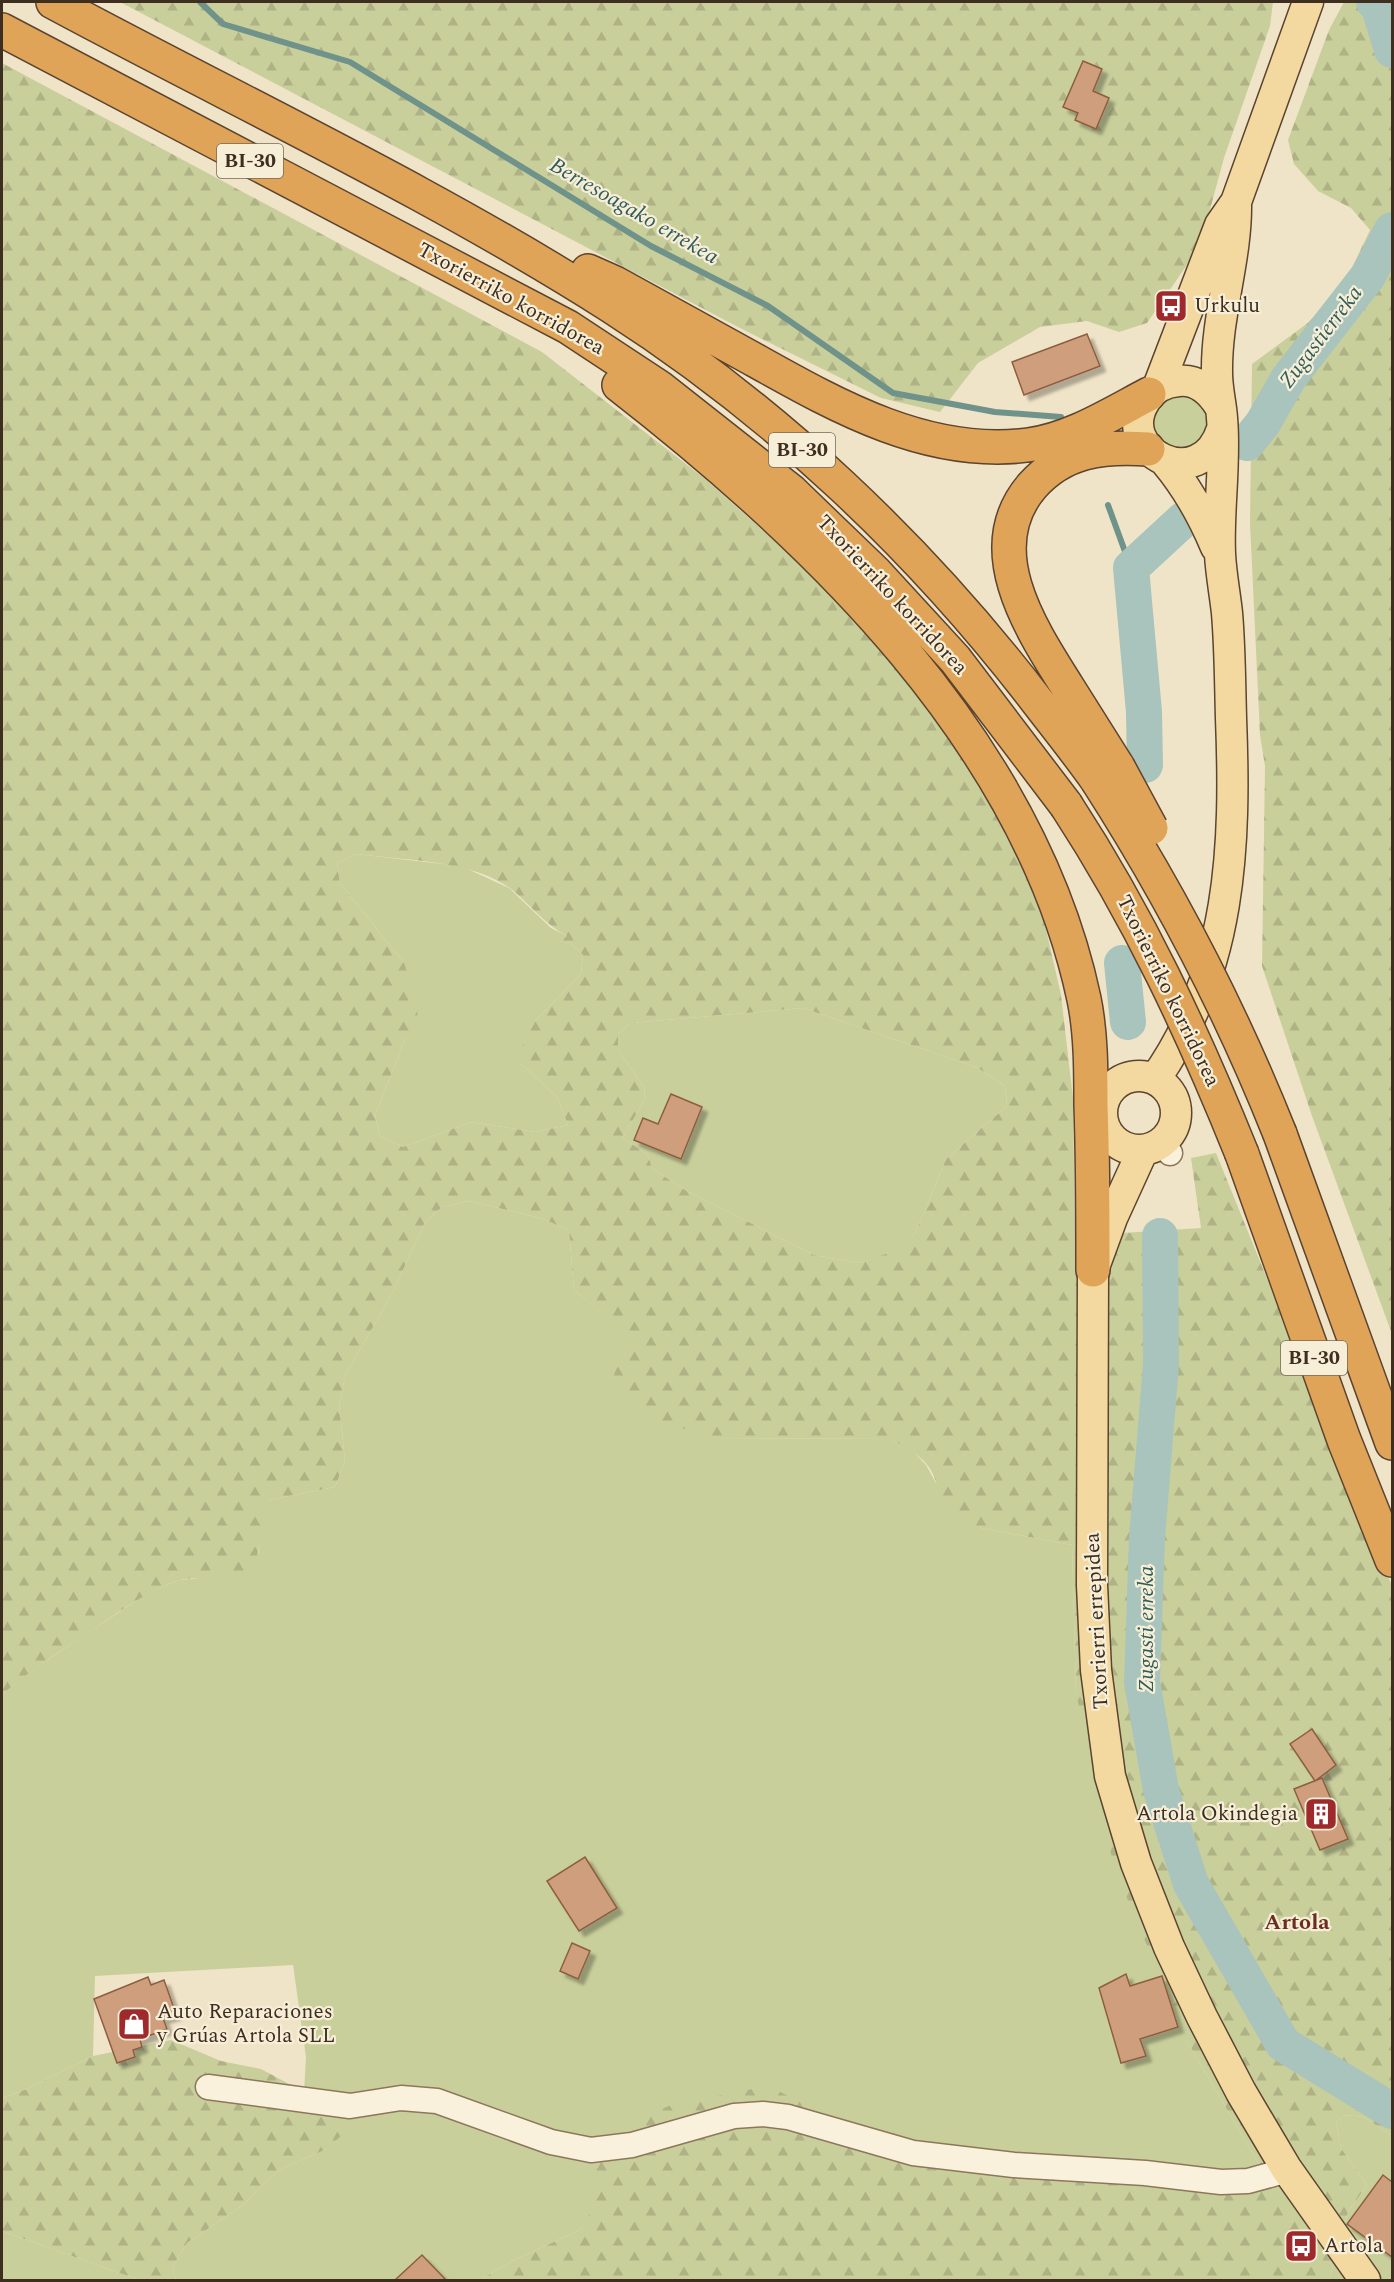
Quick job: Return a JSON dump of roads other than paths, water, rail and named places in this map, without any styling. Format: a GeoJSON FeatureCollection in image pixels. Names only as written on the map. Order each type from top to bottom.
{"type":"FeatureCollection","features":[{"type":"Feature","properties":{"kind":"highway","name":"Txorierriko korridorea"},"geometry":{"type":"LineString","coordinates":[[53,2],[436,202],[610,306],[705,372],[785,435],[882,524],[941,584],[1107,774],[1198,914],[1241,1011],[1253,1066],[1280,1134],[1392,1443]]}},
{"type":"Feature","properties":{"kind":"highway","name":"Txorierriko korridorea"},"geometry":{"type":"LineString","coordinates":[[2,30],[568,327],[640,374],[712,427],[791,490],[876,572],[928,628],[998,713],[1066,805],[1097,853],[1153,952],[1195,1041],[1242,1154],[1344,1440],[1392,1560]]}},
{"type":"Feature","properties":{"kind":"highway"},"geometry":{"type":"LineString","coordinates":[[436,202],[615,283],[862,417],[913,435],[960,445],[1028,445],[1059,437],[1088,425],[1154,391]]}},
{"type":"Feature","properties":{"kind":"highway"},"geometry":{"type":"LineString","coordinates":[[499,291],[693,442],[746,488],[869,612],[912,665],[958,725],[1018,821],[1062,923],[1088,1021],[1113,1087]]}},
{"type":"Feature","properties":{"kind":"highway"},"geometry":{"type":"LineString","coordinates":[[1107,774],[1025,616],[1013,582],[1008,546],[1014,517],[1026,493],[1058,462],[1078,453],[1100,448],[1157,455]]}},
{"type":"Feature","properties":{"kind":"highway"},"geometry":{"type":"LineString","coordinates":[[1088,1021],[1093,1270]]}},
{"type":"Feature","properties":{"kind":"main road"},"geometry":{"type":"LineString","coordinates":[[1220,556],[1202,516],[1180,479],[1157,455],[1139,428],[1139,416],[1154,391],[1220,225],[1236,202],[1305,4]]}},
{"type":"Feature","properties":{"kind":"main road"},"geometry":{"type":"LineString","coordinates":[[1155,1079],[1173,1054],[1199,997],[1222,922],[1230,876],[1234,805],[1233,753],[1227,615],[1220,556],[1218,328],[1236,226],[1236,202]]}},
{"type":"Feature","properties":{"kind":"main road"},"geometry":{"type":"LineString","coordinates":[[1154,391],[1169,382],[1193,382],[1204,387],[1220,417],[1211,451],[1201,459],[1177,464],[1157,455]]}},
{"type":"Feature","properties":{"kind":"main road"},"geometry":{"type":"LineString","coordinates":[[1133,1076],[1155,1079],[1173,1096],[1177,1108],[1176,1121],[1171,1133],[1158,1148],[1125,1147],[1111,1137],[1105,1127],[1103,1106],[1113,1087],[1133,1076]]}},
{"type":"Feature","properties":{"kind":"main road"},"geometry":{"type":"LineString","coordinates":[[1093,1220],[1111,1137]]}},
{"type":"Feature","properties":{"kind":"main road","name":"Txorierri errepidea"},"geometry":{"type":"LineString","coordinates":[[1158,1148],[1112,1218],[1093,1270],[1092,1585],[1096,1670],[1110,1776],[1136,1863],[1169,1947],[1241,2092],[1282,2160],[1365,2280]]}},
{"type":"Feature","properties":{"kind":"street"},"geometry":{"type":"LineString","coordinates":[[208,2087],[350,2106],[401,2098],[437,2101],[552,2142],[591,2150],[632,2145],[720,2119],[763,2114],[788,2117],[913,2153],[1014,2165],[1145,2173],[1221,2182],[1248,2181],[1282,2160]]}},
{"type":"Feature","properties":{"kind":"waterway","name":"Berresoagako errekea"},"geometry":{"type":"LineString","coordinates":[[200,2],[223,24],[350,62],[651,246],[768,306],[893,393],[995,412],[1061,417]]}},
{"type":"Feature","properties":{"kind":"waterway","name":"Zugastierreka"},"geometry":{"type":"LineString","coordinates":[[1374,2],[1379,7],[1392,50]]}},
{"type":"Feature","properties":{"kind":"waterway","name":"Zugastierreka"},"geometry":{"type":"LineString","coordinates":[[1247,443],[1263,423],[1288,379],[1368,276],[1392,230]]}},
{"type":"Feature","properties":{"kind":"waterway"},"geometry":{"type":"LineString","coordinates":[[1108,505],[1131,568]]}},
{"type":"Feature","properties":{"kind":"waterway"},"geometry":{"type":"LineString","coordinates":[[1145,765],[1144,712],[1131,568],[1183,520]]}},
{"type":"Feature","properties":{"kind":"waterway"},"geometry":{"type":"LineString","coordinates":[[1122,963],[1128,1022]]}},
{"type":"Feature","properties":{"kind":"waterway","name":"Zugasti erreka"},"geometry":{"type":"LineString","coordinates":[[1160,1236],[1161,1364],[1147,1538],[1142,1682],[1161,1790],[1191,1884],[1283,2044],[1392,2111]]}},
{"type":"Feature","properties":{"kind":"place","name":"Urkulu"},"geometry":{"type":"Point","coordinates":[1171,306]}},
{"type":"Feature","properties":{"kind":"place","name":"Artola Okindegia"},"geometry":{"type":"Point","coordinates":[1321,1814]}},
{"type":"Feature","properties":{"kind":"place","name":"Auto Reparaciones y Grúas Artola SLL"},"geometry":{"type":"Point","coordinates":[134,2024]}},
{"type":"Feature","properties":{"kind":"place","name":"Artola"},"geometry":{"type":"Point","coordinates":[1301,2246]}},
{"type":"Feature","properties":{"kind":"district","name":"Artola"},"geometry":{"type":"Point","coordinates":[1297,1922]}}]}
